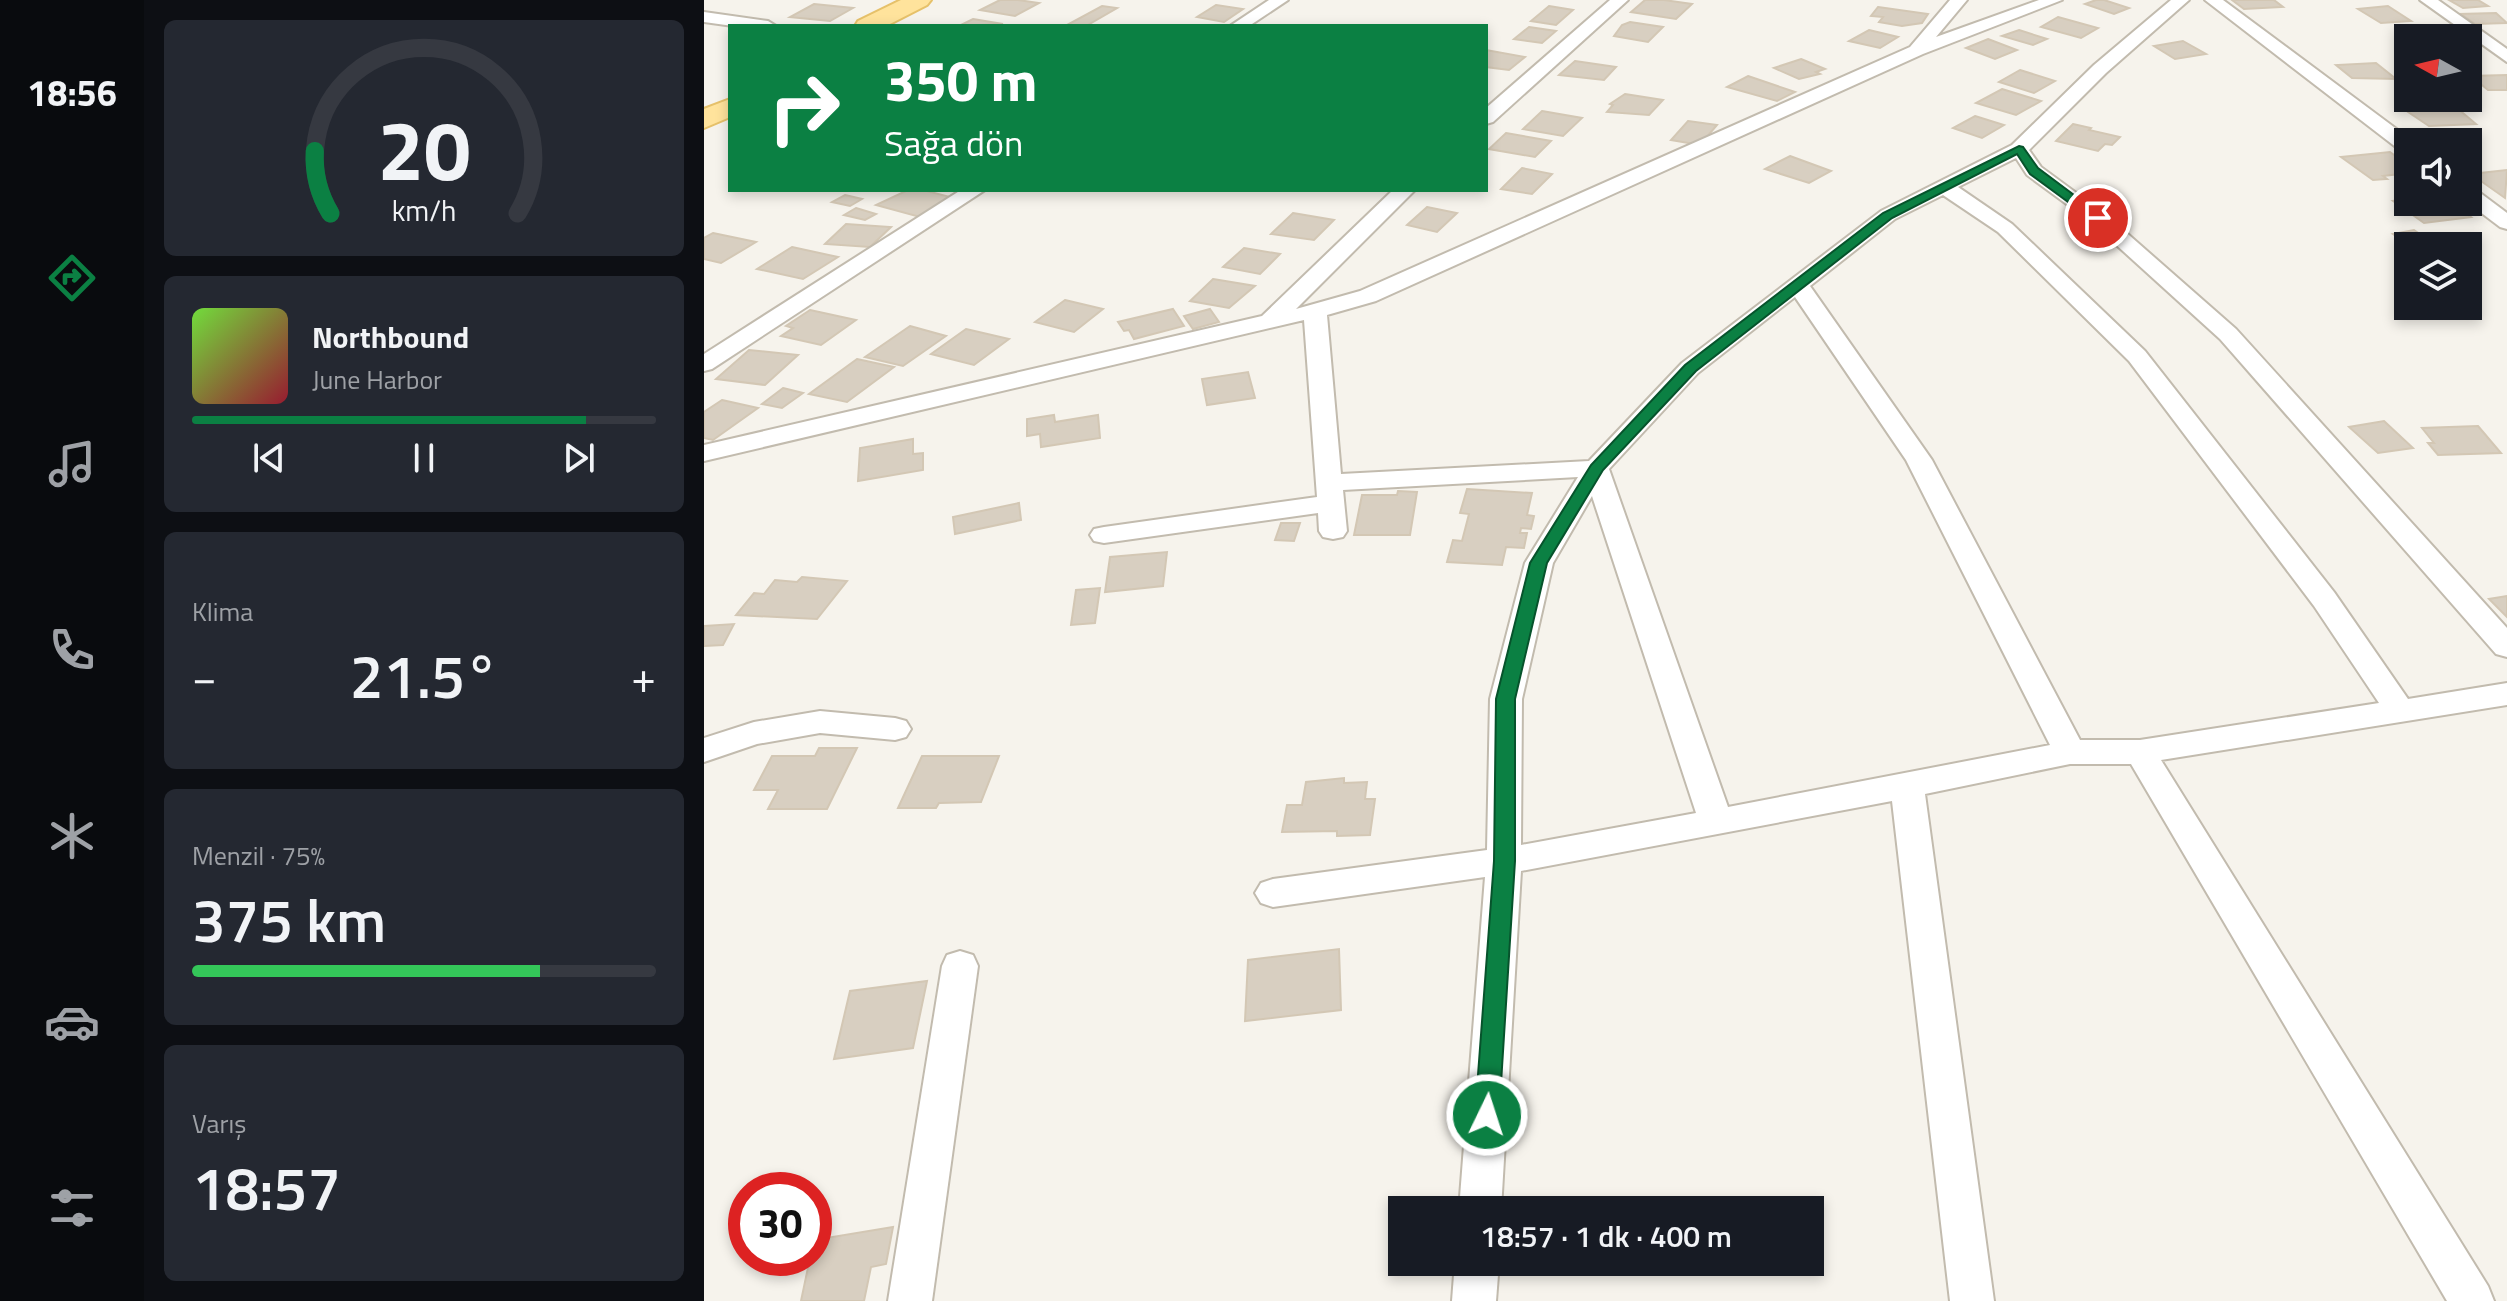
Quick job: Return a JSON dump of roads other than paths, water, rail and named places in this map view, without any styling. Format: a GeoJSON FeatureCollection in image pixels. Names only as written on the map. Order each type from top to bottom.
{"type":"FeatureCollection","features":[{"type":"Feature","properties":{"kind":"main road"},"geometry":{"type":"LineString","coordinates":[[871,24],[919,0]]}},
{"type":"Feature","properties":{"kind":"main road"},"geometry":{"type":"LineString","coordinates":[[898,24],[946,0]]}},
{"type":"Feature","properties":{"kind":"main road"},"geometry":{"type":"LineString","coordinates":[[704,104],[728,93]]}},
{"type":"Feature","properties":{"kind":"main road"},"geometry":{"type":"LineString","coordinates":[[704,120],[728,108]]}},
{"type":"Feature","properties":{"kind":"street"},"geometry":{"type":"LineString","coordinates":[[1241,24],[1280,0]]}},
{"type":"Feature","properties":{"kind":"street"},"geometry":{"type":"LineString","coordinates":[[1488,116],[1620,0]]}},
{"type":"Feature","properties":{"kind":"street"},"geometry":{"type":"LineString","coordinates":[[1917,50],[1959,0]]}},
{"type":"Feature","properties":{"kind":"street"},"geometry":{"type":"LineString","coordinates":[[2023,0],[2050,2]]}},
{"type":"Feature","properties":{"kind":"street"},"geometry":{"type":"LineString","coordinates":[[1481,1196],[1504,861],[1506,699],[1539,563],[1596,468],[1690,368],[1888,215],[2019,149],[2100,69],[2181,0]]}},
{"type":"Feature","properties":{"kind":"street"},"geometry":{"type":"LineString","coordinates":[[2213,0],[2394,136]]}},
{"type":"Feature","properties":{"kind":"street"},"geometry":{"type":"LineString","coordinates":[[2428,0],[2507,57]]}},
{"type":"Feature","properties":{"kind":"street"},"geometry":{"type":"LineString","coordinates":[[704,453],[1315,311],[1368,296],[1917,50],[2050,2]]}},
{"type":"Feature","properties":{"kind":"street"},"geometry":{"type":"LineString","coordinates":[[704,17],[754,24]]}},
{"type":"Feature","properties":{"kind":"street"},"geometry":{"type":"LineString","coordinates":[[2019,149],[2034,171],[2098,218],[2228,334],[2507,647]]}},
{"type":"Feature","properties":{"kind":"street"},"geometry":{"type":"LineString","coordinates":[[1944,187],[2005,228],[2137,356],[2324,599],[2400,711]]}},
{"type":"Feature","properties":{"kind":"street"},"geometry":{"type":"LineString","coordinates":[[704,364],[972,192]]}},
{"type":"Feature","properties":{"kind":"street"},"geometry":{"type":"LineString","coordinates":[[1271,320],[1403,192]]}},
{"type":"Feature","properties":{"kind":"street"},"geometry":{"type":"LineString","coordinates":[[2482,204],[2507,223]]}},
{"type":"Feature","properties":{"kind":"street"},"geometry":{"type":"LineString","coordinates":[[1798,285],[1919,460],[2070,752]]}},
{"type":"Feature","properties":{"kind":"street"},"geometry":{"type":"LineString","coordinates":[[1315,311],[1333,531]]}},
{"type":"Feature","properties":{"kind":"street"},"geometry":{"type":"LineString","coordinates":[[1104,535],[1331,493],[1596,468]]}},
{"type":"Feature","properties":{"kind":"street"},"geometry":{"type":"LineString","coordinates":[[1596,468],[1716,822]]}},
{"type":"Feature","properties":{"kind":"street"},"geometry":{"type":"LineString","coordinates":[[1273,893],[1504,861],[1907,786],[2070,752],[2140,752],[2507,694]]}},
{"type":"Feature","properties":{"kind":"street"},"geometry":{"type":"LineString","coordinates":[[704,750],[754,733],[820,722],[895,729]]}},
{"type":"Feature","properties":{"kind":"street"},"geometry":{"type":"LineString","coordinates":[[2140,752],[2472,1301]]}},
{"type":"Feature","properties":{"kind":"street"},"geometry":{"type":"LineString","coordinates":[[1907,786],[1972,1301]]}},
{"type":"Feature","properties":{"kind":"street"},"geometry":{"type":"LineString","coordinates":[[910,1301],[960,966]]}},
{"type":"Feature","properties":{"kind":"street"},"geometry":{"type":"LineString","coordinates":[[1474,1301],[1476,1276]]}}]}
